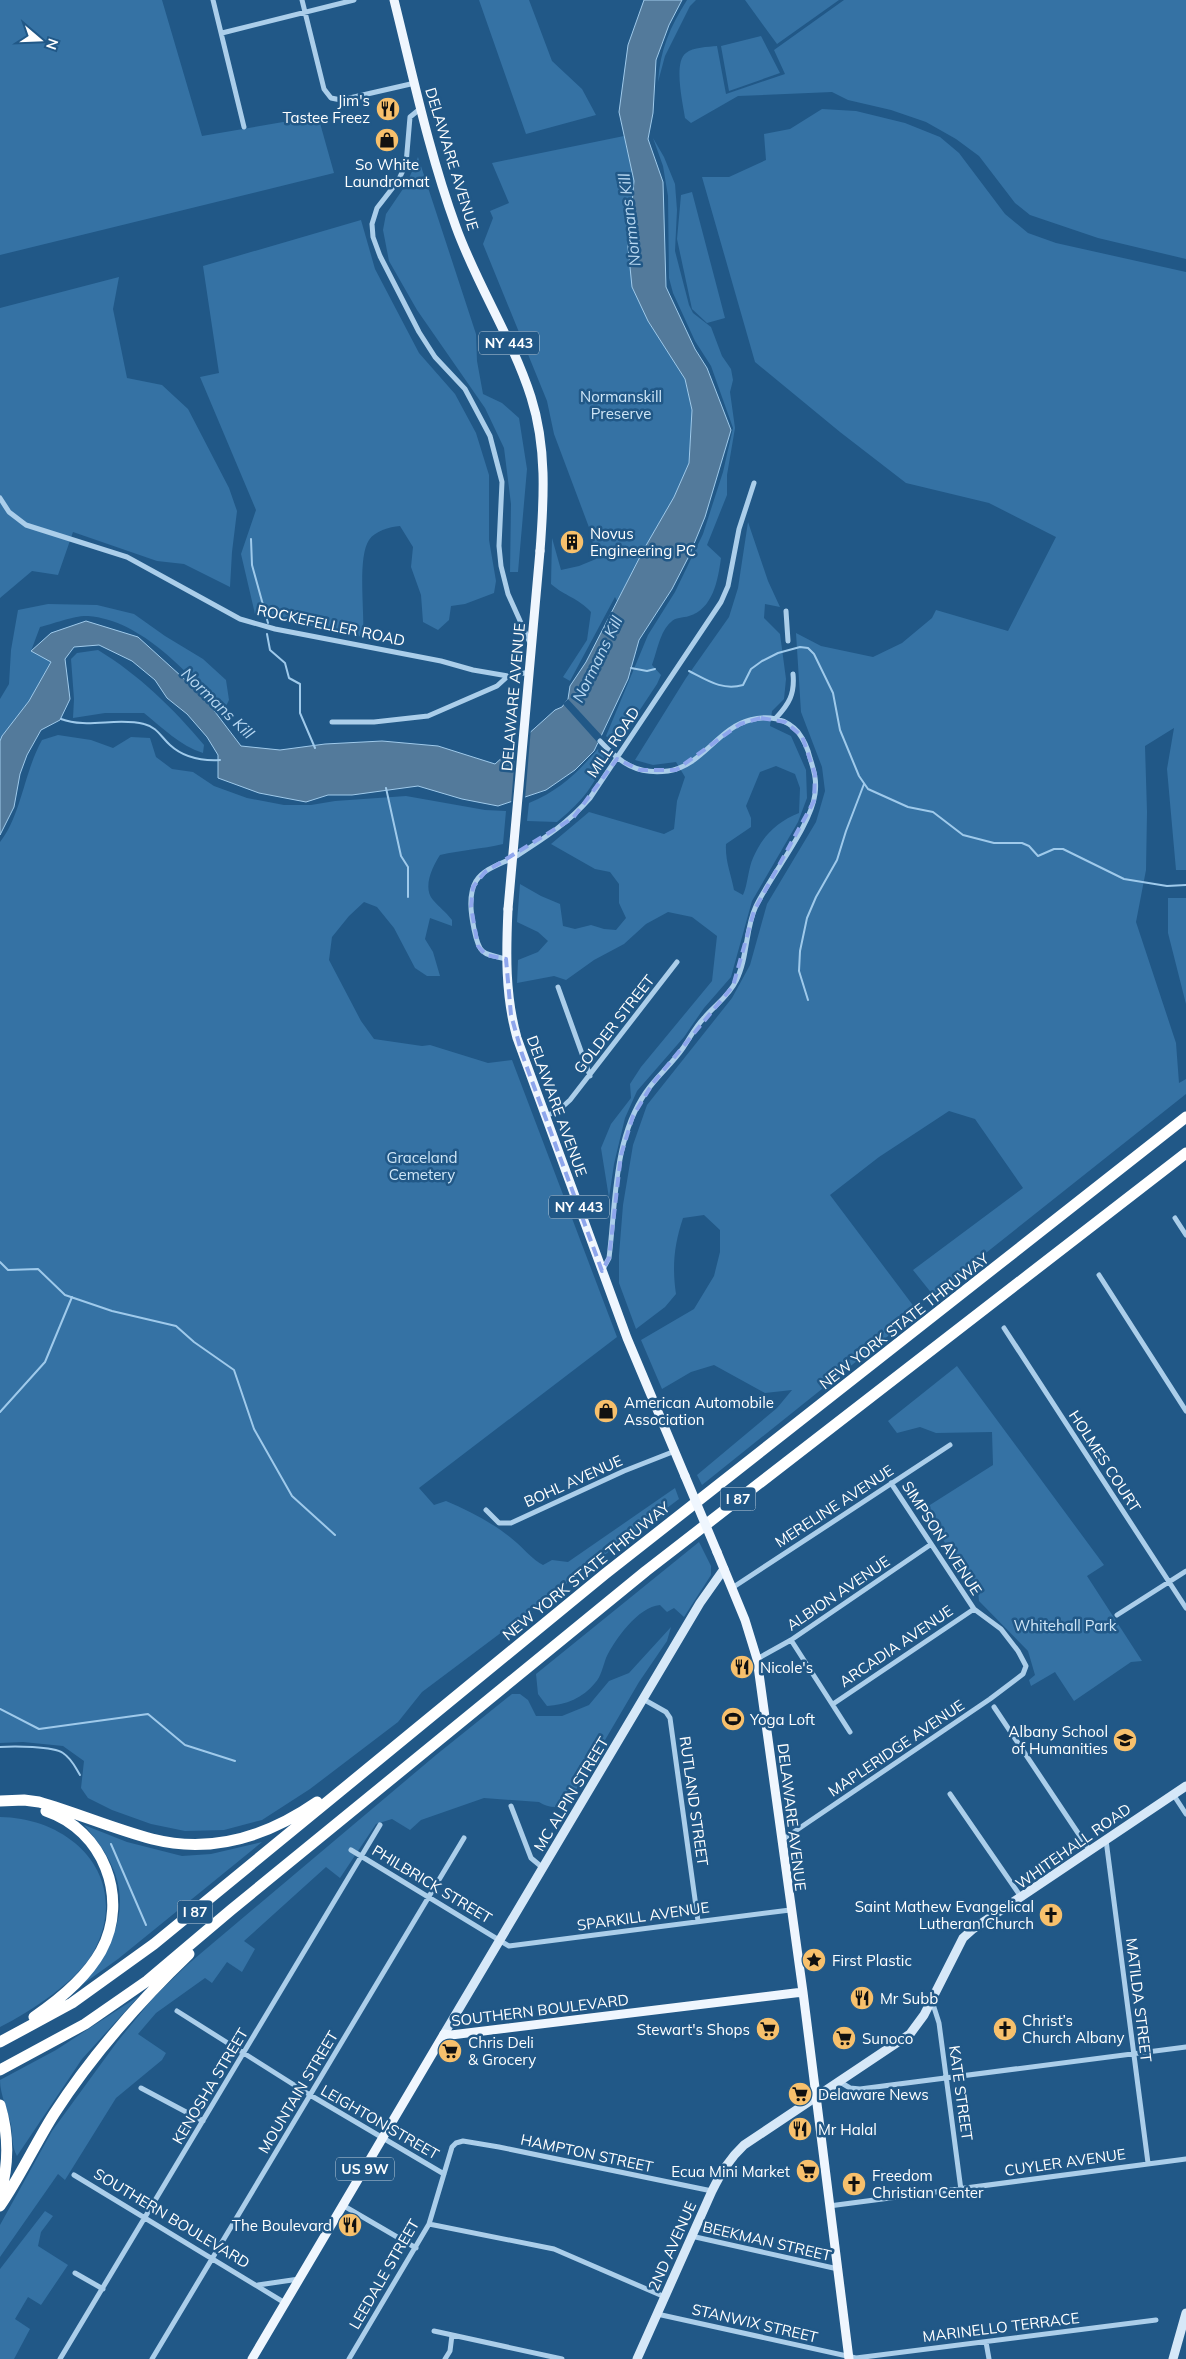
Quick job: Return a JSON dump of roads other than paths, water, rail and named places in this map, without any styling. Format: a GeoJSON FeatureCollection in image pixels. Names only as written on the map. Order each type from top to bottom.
{"type":"FeatureCollection","features":[{"type":"Feature","properties":{"kind":"highway","name":"NEW YORK STATE THRUWAY"},"geometry":{"type":"LineString","coordinates":[[0,2040],[72,2003],[132,1961],[613,1568],[1186,1117]]}},
{"type":"Feature","properties":{"kind":"highway","name":"I 87"},"geometry":{"type":"LineString","coordinates":[[0,2070],[63,2037],[126,1996],[646,1571],[1186,1153]]}},
{"type":"Feature","properties":{"kind":"highway"},"geometry":{"type":"LineString","coordinates":[[0,1801],[24,1800],[39,1802],[159,1841],[187,1844],[214,1843],[242,1839],[270,1830],[303,1812],[375,1763]]}},
{"type":"Feature","properties":{"kind":"highway"},"geometry":{"type":"LineString","coordinates":[[0,1808],[24,1807],[42,1810],[61,1817],[77,1827],[91,1842],[103,1860],[110,1879],[113,1900],[111,1921],[105,1941],[88,1968],[53,2003],[0,2040]]}},
{"type":"Feature","properties":{"kind":"highway"},"geometry":{"type":"LineString","coordinates":[[0,2206],[57,2109],[122,2024],[191,1952],[298,1856]]}},
{"type":"Feature","properties":{"kind":"highway"},"geometry":{"type":"LineString","coordinates":[[0,2105],[6,2133],[7,2151],[6,2169],[0,2195]]}},
{"type":"Feature","properties":{"kind":"main road","name":"DELAWARE AVENUE"},"geometry":{"type":"LineString","coordinates":[[394,0],[414,83],[456,228],[511,348],[531,398],[543,466],[544,485],[540,551],[508,909],[507,993],[513,1027],[602,1271],[745,1620],[757,1659],[790,1910],[803,1992],[848,2358]]}},
{"type":"Feature","properties":{"kind":"main road","name":"SOUTHERN BOULEVARD"},"geometry":{"type":"LineString","coordinates":[[285,2304],[444,2034],[451,2035],[803,1992]]}},
{"type":"Feature","properties":{"kind":"main road","name":"US 9W"},"geometry":{"type":"LineString","coordinates":[[252,2359],[285,2304]]}},
{"type":"Feature","properties":{"kind":"street"},"geometry":{"type":"LineString","coordinates":[[214,0],[244,127]]}},
{"type":"Feature","properties":{"kind":"street"},"geometry":{"type":"LineString","coordinates":[[302,0],[326,92],[331,98],[341,100],[414,83]]}},
{"type":"Feature","properties":{"kind":"street"},"geometry":{"type":"LineString","coordinates":[[222,32],[354,0]]}},
{"type":"Feature","properties":{"kind":"street","name":"ROCKEFELLER ROAD"},"geometry":{"type":"LineString","coordinates":[[0,498],[9,512],[26,525],[127,557],[240,619],[275,629],[441,660],[473,670],[508,676],[524,675],[530,672],[534,667],[532,649],[504,580],[499,546],[502,482],[490,436],[465,389],[435,356],[419,332],[377,250],[373,237],[373,220],[377,208],[398,181],[405,168],[408,156],[410,117],[421,108]]}},
{"type":"Feature","properties":{"kind":"street","name":"MILL ROAD"},"geometry":{"type":"LineString","coordinates":[[506,959],[486,955],[478,946],[471,907],[473,887],[478,878],[485,872],[515,856],[572,818],[590,798],[721,602],[728,586],[739,529],[754,483]]}},
{"type":"Feature","properties":{"kind":"street"},"geometry":{"type":"LineString","coordinates":[[786,611],[788,641]]}},
{"type":"Feature","properties":{"kind":"street"},"geometry":{"type":"LineString","coordinates":[[776,718],[792,697],[794,686],[793,674]]}},
{"type":"Feature","properties":{"kind":"street"},"geometry":{"type":"LineString","coordinates":[[332,722],[374,722],[428,716],[497,686],[508,676]]}},
{"type":"Feature","properties":{"kind":"street"},"geometry":{"type":"LineString","coordinates":[[600,741],[617,759],[640,770],[661,772],[676,770],[691,762],[725,732],[740,724],[750,720],[776,718],[795,729],[802,736],[815,774],[814,801],[795,840],[754,911],[738,979],[729,992],[698,1025],[683,1048],[650,1088],[633,1116],[621,1156],[609,1258],[602,1271]]}},
{"type":"Feature","properties":{"kind":"street","name":"GOLDER STREET"},"geometry":{"type":"LineString","coordinates":[[545,1116],[565,1106],[677,962]]}},
{"type":"Feature","properties":{"kind":"street"},"geometry":{"type":"LineString","coordinates":[[558,988],[590,1076]]}},
{"type":"Feature","properties":{"kind":"street"},"geometry":{"type":"LineString","coordinates":[[1175,1218],[1186,1235]]}},
{"type":"Feature","properties":{"kind":"street"},"geometry":{"type":"LineString","coordinates":[[1098,1274],[1186,1411]]}},
{"type":"Feature","properties":{"kind":"street","name":"HOLMES COURT"},"geometry":{"type":"LineString","coordinates":[[1004,1328],[1186,1608]]}},
{"type":"Feature","properties":{"kind":"street","name":"MERELINE AVENUE"},"geometry":{"type":"LineString","coordinates":[[732,1588],[950,1445]]}},
{"type":"Feature","properties":{"kind":"street","name":"BOHL AVENUE"},"geometry":{"type":"LineString","coordinates":[[486,1510],[499,1523],[512,1523],[675,1451]]}},
{"type":"Feature","properties":{"kind":"street","name":"SIMPSON AVENUE"},"geometry":{"type":"LineString","coordinates":[[890,1483],[974,1609],[983,1614],[1008,1638],[1026,1666],[1023,1674]]}},
{"type":"Feature","properties":{"kind":"street","name":"ALBION AVENUE"},"geometry":{"type":"LineString","coordinates":[[757,1659],[791,1640],[930,1545]]}},
{"type":"Feature","properties":{"kind":"street","name":"MC ALPIN STREET"},"geometry":{"type":"LineString","coordinates":[[444,2034],[704,1597],[724,1569]]}},
{"type":"Feature","properties":{"kind":"street"},"geometry":{"type":"LineString","coordinates":[[1117,1615],[1186,1571]]}},
{"type":"Feature","properties":{"kind":"street","name":"ARCADIA AVENUE"},"geometry":{"type":"LineString","coordinates":[[833,1704],[974,1609]]}},
{"type":"Feature","properties":{"kind":"street"},"geometry":{"type":"LineString","coordinates":[[791,1640],[850,1732]]}},
{"type":"Feature","properties":{"kind":"street","name":"MAPLERIDGE AVENUE"},"geometry":{"type":"LineString","coordinates":[[782,1841],[1023,1674]]}},
{"type":"Feature","properties":{"kind":"street","name":"RUTLAND STREET"},"geometry":{"type":"LineString","coordinates":[[643,1699],[666,1712],[670,1718],[698,1921]]}},
{"type":"Feature","properties":{"kind":"street"},"geometry":{"type":"LineString","coordinates":[[994,1707],[1090,1851]]}},
{"type":"Feature","properties":{"kind":"street","name":"WHITEHALL ROAD"},"geometry":{"type":"LineString","coordinates":[[815,2098],[910,2034],[932,2001],[963,1938],[973,1929],[1186,1786]]}},
{"type":"Feature","properties":{"kind":"street"},"geometry":{"type":"LineString","coordinates":[[950,1794],[1021,1898]]}},
{"type":"Feature","properties":{"kind":"street"},"geometry":{"type":"LineString","coordinates":[[1173,1794],[1186,1814]]}},
{"type":"Feature","properties":{"kind":"street"},"geometry":{"type":"LineString","coordinates":[[511,1806],[532,1858],[543,1868]]}},
{"type":"Feature","properties":{"kind":"street","name":"KENOSHA STREET"},"geometry":{"type":"LineString","coordinates":[[60,2359],[380,1825]]}},
{"type":"Feature","properties":{"kind":"street","name":"MOUNTAIN STREET"},"geometry":{"type":"LineString","coordinates":[[152,2359],[464,1838]]}},
{"type":"Feature","properties":{"kind":"street","name":"MATILDA STREET"},"geometry":{"type":"LineString","coordinates":[[1106,1840],[1148,2163]]}},
{"type":"Feature","properties":{"kind":"street","name":"PHILBRICK STREET"},"geometry":{"type":"LineString","coordinates":[[351,1850],[500,1940]]}},
{"type":"Feature","properties":{"kind":"street","name":"SPARKILL AVENUE"},"geometry":{"type":"LineString","coordinates":[[500,1940],[509,1946],[790,1910]]}},
{"type":"Feature","properties":{"kind":"street","name":"KATE STREET"},"geometry":{"type":"LineString","coordinates":[[932,2001],[939,2023],[962,2190]]}},
{"type":"Feature","properties":{"kind":"street","name":"LEIGHTON STREET"},"geometry":{"type":"LineString","coordinates":[[177,2011],[310,2095],[444,2174]]}},
{"type":"Feature","properties":{"kind":"street"},"geometry":{"type":"LineString","coordinates":[[840,2082],[850,2088],[860,2089],[1186,2047]]}},
{"type":"Feature","properties":{"kind":"street"},"geometry":{"type":"LineString","coordinates":[[141,2088],[203,2121]]}},
{"type":"Feature","properties":{"kind":"street","name":"2ND AVENUE"},"geometry":{"type":"LineString","coordinates":[[637,2359],[724,2166],[744,2145],[815,2098]]}},
{"type":"Feature","properties":{"kind":"street","name":"HAMPTON STREET"},"geometry":{"type":"LineString","coordinates":[[456,2143],[463,2141],[712,2191]]}},
{"type":"Feature","properties":{"kind":"street","name":"LEEDALE STREET"},"geometry":{"type":"LineString","coordinates":[[349,2359],[429,2224],[452,2147],[456,2143]]}},
{"type":"Feature","properties":{"kind":"street","name":"CUYLER AVENUE"},"geometry":{"type":"LineString","coordinates":[[829,2206],[1186,2159]]}},
{"type":"Feature","properties":{"kind":"street","name":"SOUTHERN BOULEVARD"},"geometry":{"type":"LineString","coordinates":[[74,2175],[144,2219],[257,2285],[285,2304]]}},
{"type":"Feature","properties":{"kind":"street"},"geometry":{"type":"LineString","coordinates":[[344,2206],[416,2248]]}},
{"type":"Feature","properties":{"kind":"street"},"geometry":{"type":"LineString","coordinates":[[429,2224],[554,2249],[664,2297]]}},
{"type":"Feature","properties":{"kind":"street","name":"BEEKMAN STREET"},"geometry":{"type":"LineString","coordinates":[[692,2236],[838,2270]]}},
{"type":"Feature","properties":{"kind":"street"},"geometry":{"type":"LineString","coordinates":[[75,2273],[103,2289]]}},
{"type":"Feature","properties":{"kind":"street","name":"SOUTHERN BOULEVARD"},"geometry":{"type":"LineString","coordinates":[[257,2285],[300,2279]]}},
{"type":"Feature","properties":{"kind":"street"},"geometry":{"type":"LineString","coordinates":[[1173,2359],[1186,2313]]}},
{"type":"Feature","properties":{"kind":"street","name":"STANWIX STREET"},"geometry":{"type":"LineString","coordinates":[[657,2314],[848,2358]]}},
{"type":"Feature","properties":{"kind":"street","name":"MARINELLO TERRACE"},"geometry":{"type":"LineString","coordinates":[[848,2358],[1156,2320]]}},
{"type":"Feature","properties":{"kind":"street"},"geometry":{"type":"LineString","coordinates":[[434,2331],[562,2359]]}},
{"type":"Feature","properties":{"kind":"street"},"geometry":{"type":"LineString","coordinates":[[445,2359],[450,2351],[452,2335]]}},
{"type":"Feature","properties":{"kind":"street"},"geometry":{"type":"LineString","coordinates":[[986,2342],[989,2359]]}},
{"type":"Feature","properties":{"kind":"water","name":"Normans Kill"},"geometry":{"type":"Polygon","coordinates":[[[644,0],[682,0],[669,25],[656,60],[653,113],[648,139],[663,182],[666,287],[695,349],[707,368],[731,430],[705,517],[689,556],[672,589],[639,640],[628,679],[594,751],[575,770],[546,790],[498,806],[462,799],[418,786],[352,795],[328,795],[306,802],[259,793],[218,778],[218,755],[207,737],[187,714],[167,698],[155,680],[132,661],[99,645],[74,647],[65,659],[70,699],[60,720],[41,730],[27,755],[20,774],[14,807],[0,835],[0,741],[29,701],[51,662],[31,651],[51,633],[86,621],[138,637],[203,696],[241,746],[280,750],[325,744],[382,741],[438,746],[495,764],[555,710],[562,707],[568,699],[570,686],[586,662],[644,549],[674,497],[689,463],[692,410],[685,379],[648,321],[632,287],[628,247],[634,181],[619,112],[628,45],[644,0]]]}},
{"type":"Feature","properties":{"kind":"waterway"},"geometry":{"type":"LineString","coordinates":[[251,539],[252,565],[268,623]]}},
{"type":"Feature","properties":{"kind":"waterway"},"geometry":{"type":"LineString","coordinates":[[267,634],[270,650],[285,663],[289,678],[300,684],[300,713],[315,748]]}},
{"type":"Feature","properties":{"kind":"waterway"},"geometry":{"type":"LineString","coordinates":[[689,671],[721,686],[743,685],[751,669],[762,661],[778,653],[800,647],[808,648],[814,654],[833,693],[840,730],[859,776],[868,789],[908,807],[933,812],[963,835],[994,843],[1022,843],[1029,846],[1038,856],[1054,849],[1063,849],[1124,879],[1167,886],[1186,885]]}},
{"type":"Feature","properties":{"kind":"waterway"},"geometry":{"type":"LineString","coordinates":[[631,668],[647,671],[655,669]]}},
{"type":"Feature","properties":{"kind":"waterway"},"geometry":{"type":"LineString","coordinates":[[61,719],[81,723],[134,722],[148,725],[156,730],[175,749],[187,756],[207,760],[220,760]]}},
{"type":"Feature","properties":{"kind":"waterway"},"geometry":{"type":"LineString","coordinates":[[808,1000],[799,971],[800,951],[807,918],[816,897],[837,860],[864,784]]}},
{"type":"Feature","properties":{"kind":"waterway"},"geometry":{"type":"LineString","coordinates":[[386,788],[401,856],[408,867],[408,897]]}},
{"type":"Feature","properties":{"kind":"waterway"},"geometry":{"type":"LineString","coordinates":[[0,1262],[8,1270],[38,1269],[65,1295],[112,1311],[176,1326],[194,1342],[234,1370],[254,1429],[292,1496],[335,1535]]}},
{"type":"Feature","properties":{"kind":"waterway"},"geometry":{"type":"LineString","coordinates":[[0,1412],[45,1362],[72,1297]]}},
{"type":"Feature","properties":{"kind":"waterway"},"geometry":{"type":"LineString","coordinates":[[0,1709],[39,1729],[148,1714],[185,1745],[235,1761]]}},
{"type":"Feature","properties":{"kind":"waterway"},"geometry":{"type":"LineString","coordinates":[[0,1747],[33,1747],[58,1751],[69,1758],[80,1775]]}},
{"type":"Feature","properties":{"kind":"waterway"},"geometry":{"type":"LineString","coordinates":[[111,1844],[146,1925]]}},
{"type":"Feature","properties":{"kind":"place","name":"Jim's Tastee Freez"},"geometry":{"type":"Point","coordinates":[388,109]}},
{"type":"Feature","properties":{"kind":"place","name":"So White Laundromat"},"geometry":{"type":"Point","coordinates":[387,140]}},
{"type":"Feature","properties":{"kind":"place","name":"Novus Engineering PC"},"geometry":{"type":"Point","coordinates":[572,542]}},
{"type":"Feature","properties":{"kind":"place","name":"American Automobile Association"},"geometry":{"type":"Point","coordinates":[606,1411]}},
{"type":"Feature","properties":{"kind":"place","name":"Nicole's"},"geometry":{"type":"Point","coordinates":[742,1667]}},
{"type":"Feature","properties":{"kind":"place","name":"Yoga Loft"},"geometry":{"type":"Point","coordinates":[733,1719]}},
{"type":"Feature","properties":{"kind":"place","name":"Albany School of Humanities"},"geometry":{"type":"Point","coordinates":[1125,1740]}},
{"type":"Feature","properties":{"kind":"place","name":"Saint Mathew Evangelical Lutheran Church"},"geometry":{"type":"Point","coordinates":[1051,1915]}},
{"type":"Feature","properties":{"kind":"place","name":"First Plastic"},"geometry":{"type":"Point","coordinates":[814,1960]}},
{"type":"Feature","properties":{"kind":"place","name":"Mr Subb"},"geometry":{"type":"Point","coordinates":[862,1998]}},
{"type":"Feature","properties":{"kind":"place","name":"Stewart's Shops"},"geometry":{"type":"Point","coordinates":[768,2029]}},
{"type":"Feature","properties":{"kind":"place","name":"Christ’s Church Albany"},"geometry":{"type":"Point","coordinates":[1005,2029]}},
{"type":"Feature","properties":{"kind":"place","name":"Sunoco"},"geometry":{"type":"Point","coordinates":[844,2038]}},
{"type":"Feature","properties":{"kind":"place","name":"Chris Deli & Grocery"},"geometry":{"type":"Point","coordinates":[450,2051]}},
{"type":"Feature","properties":{"kind":"place","name":"Delaware News"},"geometry":{"type":"Point","coordinates":[800,2094]}},
{"type":"Feature","properties":{"kind":"place","name":"Mr Halal"},"geometry":{"type":"Point","coordinates":[800,2129]}},
{"type":"Feature","properties":{"kind":"place","name":"Ecua Mini Market"},"geometry":{"type":"Point","coordinates":[808,2171]}},
{"type":"Feature","properties":{"kind":"place","name":"Freedom Christian Center"},"geometry":{"type":"Point","coordinates":[854,2184]}},
{"type":"Feature","properties":{"kind":"place","name":"The Boulevard"},"geometry":{"type":"Point","coordinates":[350,2225]}},
{"type":"Feature","properties":{"kind":"park label","name":"Normanskill Preserve"},"geometry":{"type":"Point","coordinates":[621,404]}},
{"type":"Feature","properties":{"kind":"park label","name":"Graceland Cemetery"},"geometry":{"type":"Point","coordinates":[422,1166]}},
{"type":"Feature","properties":{"kind":"park label","name":"Whitehall Park"},"geometry":{"type":"Point","coordinates":[1065,1625]}}]}
